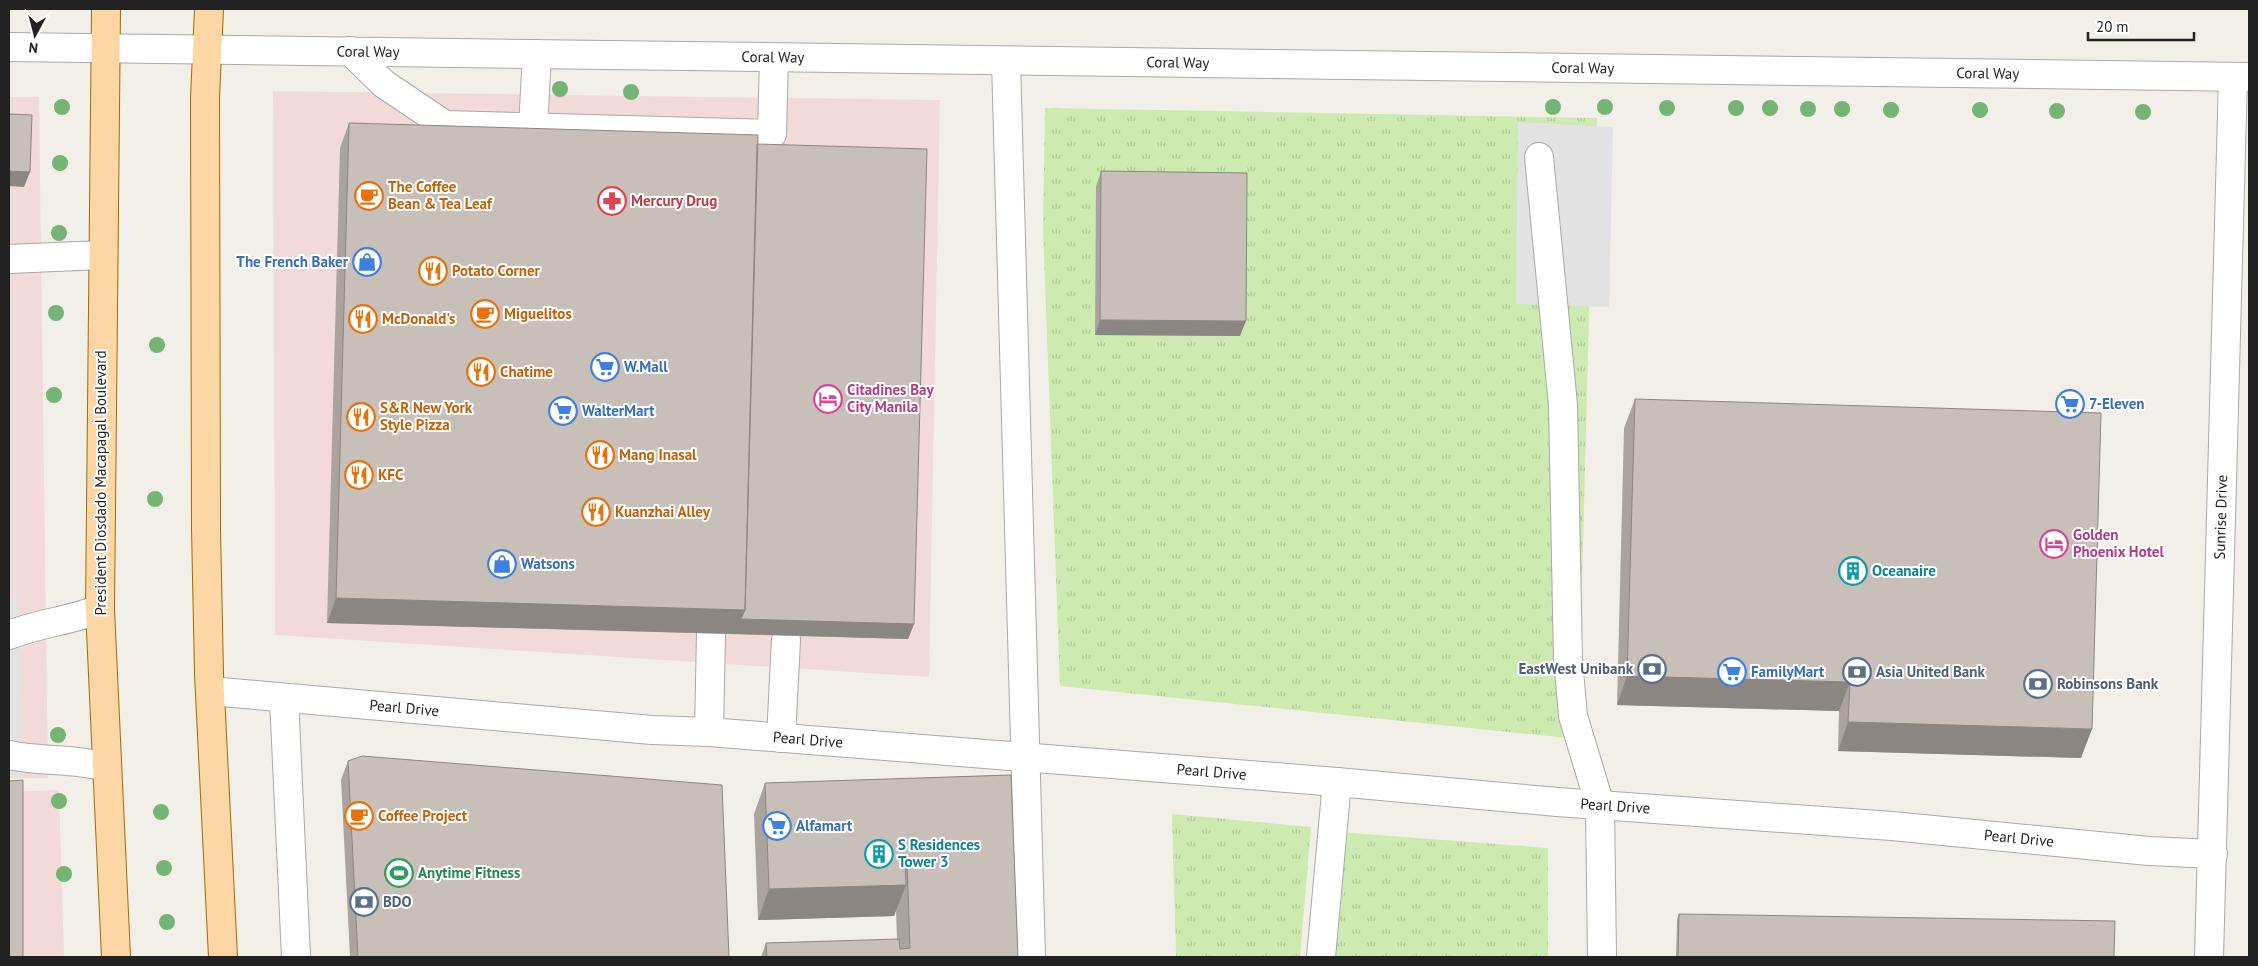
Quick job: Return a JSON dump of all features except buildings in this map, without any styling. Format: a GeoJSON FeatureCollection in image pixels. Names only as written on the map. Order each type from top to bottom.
{"type":"FeatureCollection","features":[{"type":"Feature","properties":{"kind":"main road","name":"President Diosdado Macapagal Boulevard"},"geometry":{"type":"LineString","coordinates":[[106,9],[102,255],[100,609],[116,957]]}},
{"type":"Feature","properties":{"kind":"main road"},"geometry":{"type":"LineString","coordinates":[[208,9],[205,347],[210,692],[223,957]]}},
{"type":"Feature","properties":{"kind":"street","name":"Coral Way"},"geometry":{"type":"LineString","coordinates":[[9,47],[2241,77]]}},
{"type":"Feature","properties":{"kind":"street"},"geometry":{"type":"LineString","coordinates":[[350,51],[384,84],[445,126],[533,128],[724,146],[772,146],[774,58]]}},
{"type":"Feature","properties":{"kind":"street"},"geometry":{"type":"LineString","coordinates":[[533,128],[537,54]]}},
{"type":"Feature","properties":{"kind":"street"},"geometry":{"type":"LineString","coordinates":[[1006,61],[1031,957]]}},
{"type":"Feature","properties":{"kind":"street","name":"Sunrise Drive"},"geometry":{"type":"LineString","coordinates":[[2209,957],[2241,77]]}},
{"type":"Feature","properties":{"kind":"street"},"geometry":{"type":"LineString","coordinates":[[1539,157],[1563,405],[1568,660],[1573,716],[1600,805],[1602,957]]}},
{"type":"Feature","properties":{"kind":"street"},"geometry":{"type":"LineString","coordinates":[[9,259],[102,255]]}},
{"type":"Feature","properties":{"kind":"street"},"geometry":{"type":"LineString","coordinates":[[9,635],[30,626],[81,617],[100,609]]}},
{"type":"Feature","properties":{"kind":"street"},"geometry":{"type":"LineString","coordinates":[[709,732],[711,633]]}},
{"type":"Feature","properties":{"kind":"street"},"geometry":{"type":"LineString","coordinates":[[781,738],[786,640]]}},
{"type":"Feature","properties":{"kind":"street","name":"Pearl Drive"},"geometry":{"type":"LineString","coordinates":[[210,692],[652,730],[709,732],[1600,805],[1864,824],[2149,851],[2213,854]]}},
{"type":"Feature","properties":{"kind":"street"},"geometry":{"type":"LineString","coordinates":[[284,698],[296,957]]}},
{"type":"Feature","properties":{"kind":"street"},"geometry":{"type":"LineString","coordinates":[[9,755],[34,760],[84,761],[106,767]]}},
{"type":"Feature","properties":{"kind":"street"},"geometry":{"type":"LineString","coordinates":[[1321,957],[1336,782]]}},
{"type":"Feature","properties":{"kind":"shaded area","name":"W.Mall"},"geometry":{"type":"Polygon","coordinates":[[[273,91],[940,100],[929,677],[275,635],[273,91]]]}},
{"type":"Feature","properties":{"kind":"shaded area"},"geometry":{"type":"Polygon","coordinates":[[[9,97],[39,97],[48,778],[9,778],[9,97]]]}},
{"type":"Feature","properties":{"kind":"shaded area"},"geometry":{"type":"Polygon","coordinates":[[[1518,122],[1613,127],[1609,307],[1516,304],[1518,122]]]}},
{"type":"Feature","properties":{"kind":"shaded area"},"geometry":{"type":"Polygon","coordinates":[[[9,594],[18,594],[24,778],[9,778],[9,594]]]}},
{"type":"Feature","properties":{"kind":"shaded area"},"geometry":{"type":"Polygon","coordinates":[[[59,790],[64,957],[9,957],[9,792],[59,790]]]}},
{"type":"Feature","properties":{"kind":"green space"},"geometry":{"type":"Polygon","coordinates":[[[1045,108],[1597,118],[1592,198],[1578,739],[1060,686],[1043,229],[1045,108]]]}},
{"type":"Feature","properties":{"kind":"green space"},"geometry":{"type":"Polygon","coordinates":[[[1172,814],[1311,827],[1300,957],[1176,957],[1172,814]]]}},
{"type":"Feature","properties":{"kind":"green space"},"geometry":{"type":"Polygon","coordinates":[[[1338,832],[1548,848],[1548,957],[1329,957],[1338,832]]]}},
{"type":"Feature","properties":{"kind":"place","name":"The Coffee Bean & Tea Leaf"},"geometry":{"type":"Point","coordinates":[369,196]}},
{"type":"Feature","properties":{"kind":"place","name":"Mercury Drug"},"geometry":{"type":"Point","coordinates":[612,201]}},
{"type":"Feature","properties":{"kind":"place","name":"The French Baker"},"geometry":{"type":"Point","coordinates":[367,262]}},
{"type":"Feature","properties":{"kind":"place","name":"Potato Corner"},"geometry":{"type":"Point","coordinates":[433,271]}},
{"type":"Feature","properties":{"kind":"place","name":"Miguelitos"},"geometry":{"type":"Point","coordinates":[485,314]}},
{"type":"Feature","properties":{"kind":"place","name":"McDonald's"},"geometry":{"type":"Point","coordinates":[363,319]}},
{"type":"Feature","properties":{"kind":"place","name":"W.Mall"},"geometry":{"type":"Point","coordinates":[605,367]}},
{"type":"Feature","properties":{"kind":"place","name":"Chatime"},"geometry":{"type":"Point","coordinates":[481,372]}},
{"type":"Feature","properties":{"kind":"place","name":"Citadines Bay City Manila"},"geometry":{"type":"Point","coordinates":[828,399]}},
{"type":"Feature","properties":{"kind":"place","name":"7-Eleven"},"geometry":{"type":"Point","coordinates":[2070,404]}},
{"type":"Feature","properties":{"kind":"place","name":"WalterMart"},"geometry":{"type":"Point","coordinates":[563,411]}},
{"type":"Feature","properties":{"kind":"place","name":"S&R New York Style Pizza"},"geometry":{"type":"Point","coordinates":[361,417]}},
{"type":"Feature","properties":{"kind":"place","name":"Mang Inasal"},"geometry":{"type":"Point","coordinates":[600,455]}},
{"type":"Feature","properties":{"kind":"place","name":"KFC"},"geometry":{"type":"Point","coordinates":[359,475]}},
{"type":"Feature","properties":{"kind":"place","name":"Kuanzhai Alley"},"geometry":{"type":"Point","coordinates":[596,512]}},
{"type":"Feature","properties":{"kind":"place","name":"Golden Phoenix Hotel"},"geometry":{"type":"Point","coordinates":[2054,544]}},
{"type":"Feature","properties":{"kind":"place","name":"Watsons"},"geometry":{"type":"Point","coordinates":[502,564]}},
{"type":"Feature","properties":{"kind":"place","name":"Oceanaire"},"geometry":{"type":"Point","coordinates":[1853,571]}},
{"type":"Feature","properties":{"kind":"place","name":"EastWest Unibank"},"geometry":{"type":"Point","coordinates":[1652,669]}},
{"type":"Feature","properties":{"kind":"place","name":"FamilyMart"},"geometry":{"type":"Point","coordinates":[1732,672]}},
{"type":"Feature","properties":{"kind":"place","name":"Asia United Bank"},"geometry":{"type":"Point","coordinates":[1857,672]}},
{"type":"Feature","properties":{"kind":"place","name":"Robinsons Bank"},"geometry":{"type":"Point","coordinates":[2038,684]}},
{"type":"Feature","properties":{"kind":"place","name":"Coffee Project"},"geometry":{"type":"Point","coordinates":[359,816]}},
{"type":"Feature","properties":{"kind":"place","name":"Alfamart"},"geometry":{"type":"Point","coordinates":[777,826]}},
{"type":"Feature","properties":{"kind":"place","name":"S Residences Tower 3"},"geometry":{"type":"Point","coordinates":[879,854]}},
{"type":"Feature","properties":{"kind":"place","name":"Anytime Fitness"},"geometry":{"type":"Point","coordinates":[399,873]}},
{"type":"Feature","properties":{"kind":"place","name":"BDO"},"geometry":{"type":"Point","coordinates":[364,902]}}]}
